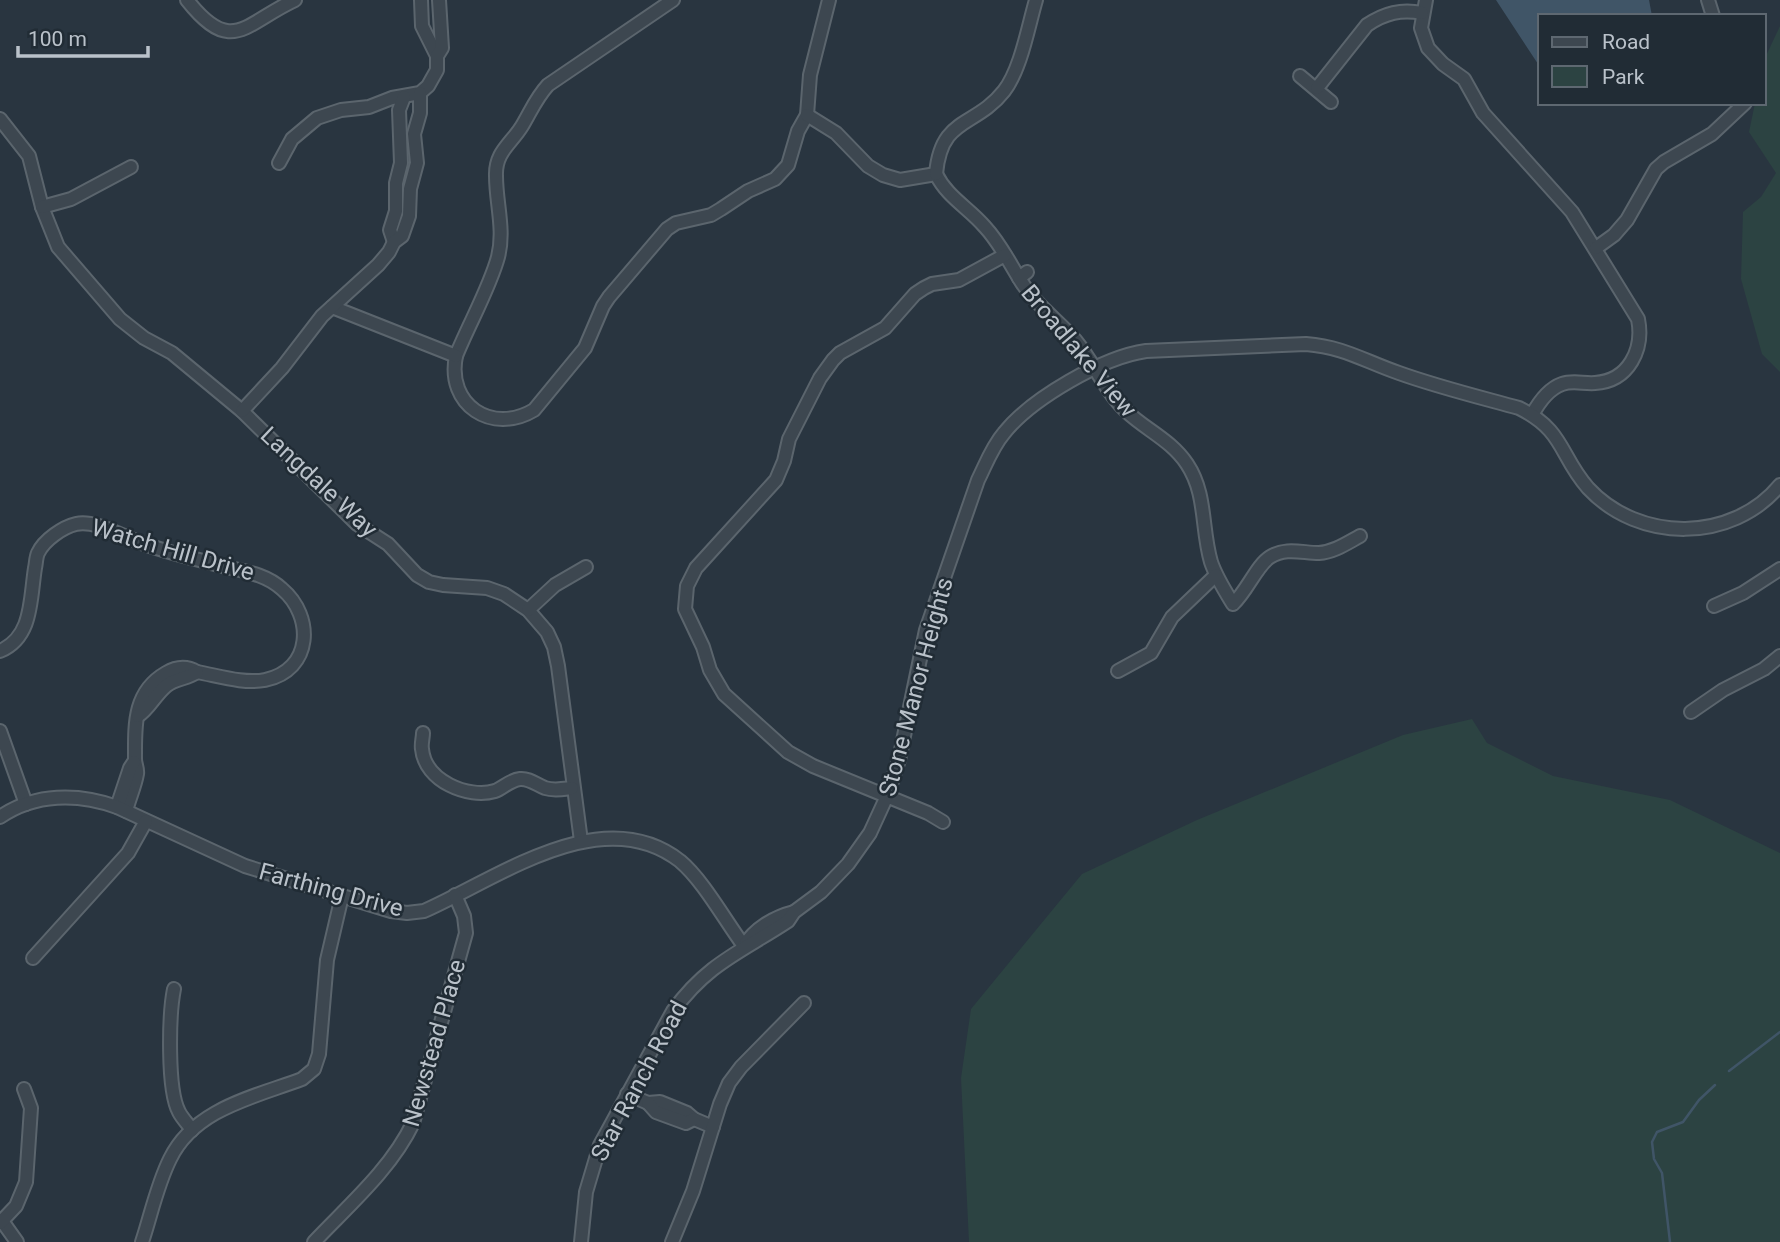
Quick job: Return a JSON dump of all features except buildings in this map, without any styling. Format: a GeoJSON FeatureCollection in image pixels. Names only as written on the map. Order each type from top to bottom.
{"type":"FeatureCollection","features":[{"type":"Feature","properties":{"kind":"street"},"geometry":{"type":"LineString","coordinates":[[187,0],[203,20],[227,32],[249,27],[295,0]]}},
{"type":"Feature","properties":{"kind":"street"},"geometry":{"type":"LineString","coordinates":[[279,163],[292,139],[317,118],[341,110],[369,107],[392,98],[420,93],[433,80],[437,70],[437,56],[422,26],[421,0]]}},
{"type":"Feature","properties":{"kind":"street"},"geometry":{"type":"LineString","coordinates":[[437,56],[442,48],[439,0]]}},
{"type":"Feature","properties":{"kind":"street"},"geometry":{"type":"LineString","coordinates":[[673,0],[548,85],[534,102],[521,127],[502,150],[496,169],[501,230],[498,257],[456,356],[454,379],[461,397],[474,410],[484,415],[504,419],[526,415],[534,410],[584,348],[603,306],[660,237],[676,223],[711,215],[748,191],[775,178],[788,165],[793,156],[797,131],[807,115],[811,68],[829,0]]}},
{"type":"Feature","properties":{"kind":"street"},"geometry":{"type":"LineString","coordinates":[[807,115],[836,133],[868,166],[883,175],[900,180],[936,174],[943,140],[995,100],[1010,82],[1036,0]]}},
{"type":"Feature","properties":{"kind":"street"},"geometry":{"type":"LineString","coordinates":[[1426,0],[1422,13],[1422,28],[1428,48],[1443,64],[1464,79],[1483,113],[1572,212],[1635,312],[1640,330],[1637,351],[1632,362],[1615,377],[1595,384],[1563,384],[1553,388],[1539,402],[1532,415]]}},
{"type":"Feature","properties":{"kind":"street"},"geometry":{"type":"LineString","coordinates":[[1317,88],[1367,25],[1399,11],[1422,13]]}},
{"type":"Feature","properties":{"kind":"street"},"geometry":{"type":"LineString","coordinates":[[1300,76],[1331,102]]}},
{"type":"Feature","properties":{"kind":"street"},"geometry":{"type":"LineString","coordinates":[[242,411],[282,368],[322,316],[378,265],[394,242],[402,236],[409,216],[410,189],[417,163],[414,134],[420,93]]}},
{"type":"Feature","properties":{"kind":"street"},"geometry":{"type":"LineString","coordinates":[[394,242],[390,230],[396,211],[396,183],[401,163],[399,110],[404,97]]}},
{"type":"Feature","properties":{"kind":"street"},"geometry":{"type":"LineString","coordinates":[[1596,248],[1615,235],[1627,220],[1656,169],[1712,134],[1743,105]]}},
{"type":"Feature","properties":{"kind":"street","name":"Langdale Way"},"geometry":{"type":"LineString","coordinates":[[0,119],[29,156],[42,208],[58,247],[120,319],[144,338],[172,353],[242,411],[357,524],[388,544],[417,575],[429,582],[487,588],[504,594],[528,610],[547,632],[554,647],[581,841]]}},
{"type":"Feature","properties":{"kind":"street"},"geometry":{"type":"LineString","coordinates":[[398,135],[414,134]]}},
{"type":"Feature","properties":{"kind":"street"},"geometry":{"type":"LineString","coordinates":[[42,208],[95,188],[131,167]]}},
{"type":"Feature","properties":{"kind":"street","name":"Broadlake View"},"geometry":{"type":"LineString","coordinates":[[936,174],[940,184],[990,232],[1005,255],[1023,275],[1034,300],[1078,344],[1127,412],[1168,442],[1186,462],[1201,496],[1209,552],[1216,575],[1233,604],[1250,586],[1264,562],[1280,552],[1330,551],[1360,536]]}},
{"type":"Feature","properties":{"kind":"street"},"geometry":{"type":"LineString","coordinates":[[943,822],[928,813],[813,766],[788,751],[724,694],[710,670],[703,647],[689,620],[685,597],[696,568],[776,480],[789,439],[832,360],[885,328],[915,294],[924,288],[932,284],[959,280],[1005,255]]}},
{"type":"Feature","properties":{"kind":"street"},"geometry":{"type":"LineString","coordinates":[[332,307],[456,356]]}},
{"type":"Feature","properties":{"kind":"street","name":"Stone Manor Heights"},"geometry":{"type":"LineString","coordinates":[[744,946],[757,942],[788,921],[794,912],[821,892],[848,864],[870,833],[887,796],[899,760],[926,630],[989,456],[1003,433],[1044,398],[1125,354],[1306,344],[1326,345],[1359,355],[1396,372],[1519,408],[1532,415],[1554,433],[1581,479],[1600,499],[1624,515],[1657,527],[1689,530],[1722,524],[1753,510],[1780,485]]}},
{"type":"Feature","properties":{"kind":"street","name":"Watch Hill Drive"},"geometry":{"type":"LineString","coordinates":[[0,651],[16,642],[25,630],[38,552],[63,530],[78,523],[96,525],[155,549],[265,577],[292,598],[301,612],[303,646],[296,661],[283,672],[269,679],[252,681],[178,668],[157,679],[141,696],[136,710],[138,716],[134,762],[138,772],[121,809]]}},
{"type":"Feature","properties":{"kind":"street"},"geometry":{"type":"LineString","coordinates":[[528,610],[555,585],[586,567]]}},
{"type":"Feature","properties":{"kind":"street"},"geometry":{"type":"LineString","coordinates":[[1714,606],[1743,593],[1780,569]]}},
{"type":"Feature","properties":{"kind":"street"},"geometry":{"type":"LineString","coordinates":[[1118,671],[1151,653],[1167,623],[1216,575]]}},
{"type":"Feature","properties":{"kind":"street"},"geometry":{"type":"LineString","coordinates":[[1691,712],[1764,669],[1780,656]]}},
{"type":"Feature","properties":{"kind":"street"},"geometry":{"type":"LineString","coordinates":[[0,731],[26,804]]}},
{"type":"Feature","properties":{"kind":"street"},"geometry":{"type":"LineString","coordinates":[[423,733],[424,758],[440,779],[453,788],[475,793],[486,792],[519,779],[543,788],[572,788]]}},
{"type":"Feature","properties":{"kind":"street","name":"Farthing Drive"},"geometry":{"type":"LineString","coordinates":[[0,817],[26,804],[50,798],[74,796],[96,799],[244,866],[407,913],[424,911],[548,853],[581,841],[598,838],[633,839],[663,851],[691,872],[744,946]]}},
{"type":"Feature","properties":{"kind":"street"},"geometry":{"type":"LineString","coordinates":[[33,958],[128,853],[146,821]]}},
{"type":"Feature","properties":{"kind":"street","name":"Newstead Place"},"geometry":{"type":"LineString","coordinates":[[314,1242],[392,1158],[413,1123],[466,933],[464,916],[454,895]]}},
{"type":"Feature","properties":{"kind":"street"},"geometry":{"type":"LineString","coordinates":[[142,1242],[170,1158],[192,1130],[209,1116],[302,1079],[314,1069],[319,1054],[327,960],[342,896]]}},
{"type":"Feature","properties":{"kind":"street","name":"Star Ranch Road"},"geometry":{"type":"LineString","coordinates":[[581,1242],[586,1192],[596,1156],[662,1028],[686,993],[714,967],[744,946]]}},
{"type":"Feature","properties":{"kind":"street"},"geometry":{"type":"LineString","coordinates":[[174,989],[170,1008],[173,1095],[178,1112],[192,1130]]}},
{"type":"Feature","properties":{"kind":"street"},"geometry":{"type":"LineString","coordinates":[[672,1242],[693,1191],[720,1104],[734,1075],[804,1003]]}},
{"type":"Feature","properties":{"kind":"street"},"geometry":{"type":"LineString","coordinates":[[17,1242],[1,1222],[16,1206],[26,1182],[31,1108],[24,1089]]}},
{"type":"Feature","properties":{"kind":"street"},"geometry":{"type":"LineString","coordinates":[[626,1094],[649,1102],[656,1112],[662,1115],[686,1123],[694,1119],[713,1127]]}},
{"type":"Feature","properties":{"kind":"green space"},"geometry":{"type":"Polygon","coordinates":[[[1780,26],[1780,372],[1762,354],[1741,279],[1743,212],[1761,197],[1776,173],[1749,132],[1755,105],[1766,105],[1766,56],[1780,26]]]}},
{"type":"Feature","properties":{"kind":"green space"},"geometry":{"type":"Polygon","coordinates":[[[1472,719],[1487,743],[1553,776],[1670,800],[1780,853],[1780,1242],[969,1242],[961,1078],[971,1009],[1082,874],[1197,820],[1403,735],[1472,719]]]}},
{"type":"Feature","properties":{"kind":"water"},"geometry":{"type":"Polygon","coordinates":[[[1496,0],[1649,0],[1652,14],[1538,14],[1538,64],[1496,0]]]}},
{"type":"Feature","properties":{"kind":"waterway"},"geometry":{"type":"LineString","coordinates":[[1729,1071],[1780,1032]]}},
{"type":"Feature","properties":{"kind":"waterway"},"geometry":{"type":"LineString","coordinates":[[1670,1242],[1662,1173],[1654,1159],[1652,1142],[1657,1132],[1683,1122],[1699,1100],[1715,1085]]}}]}
